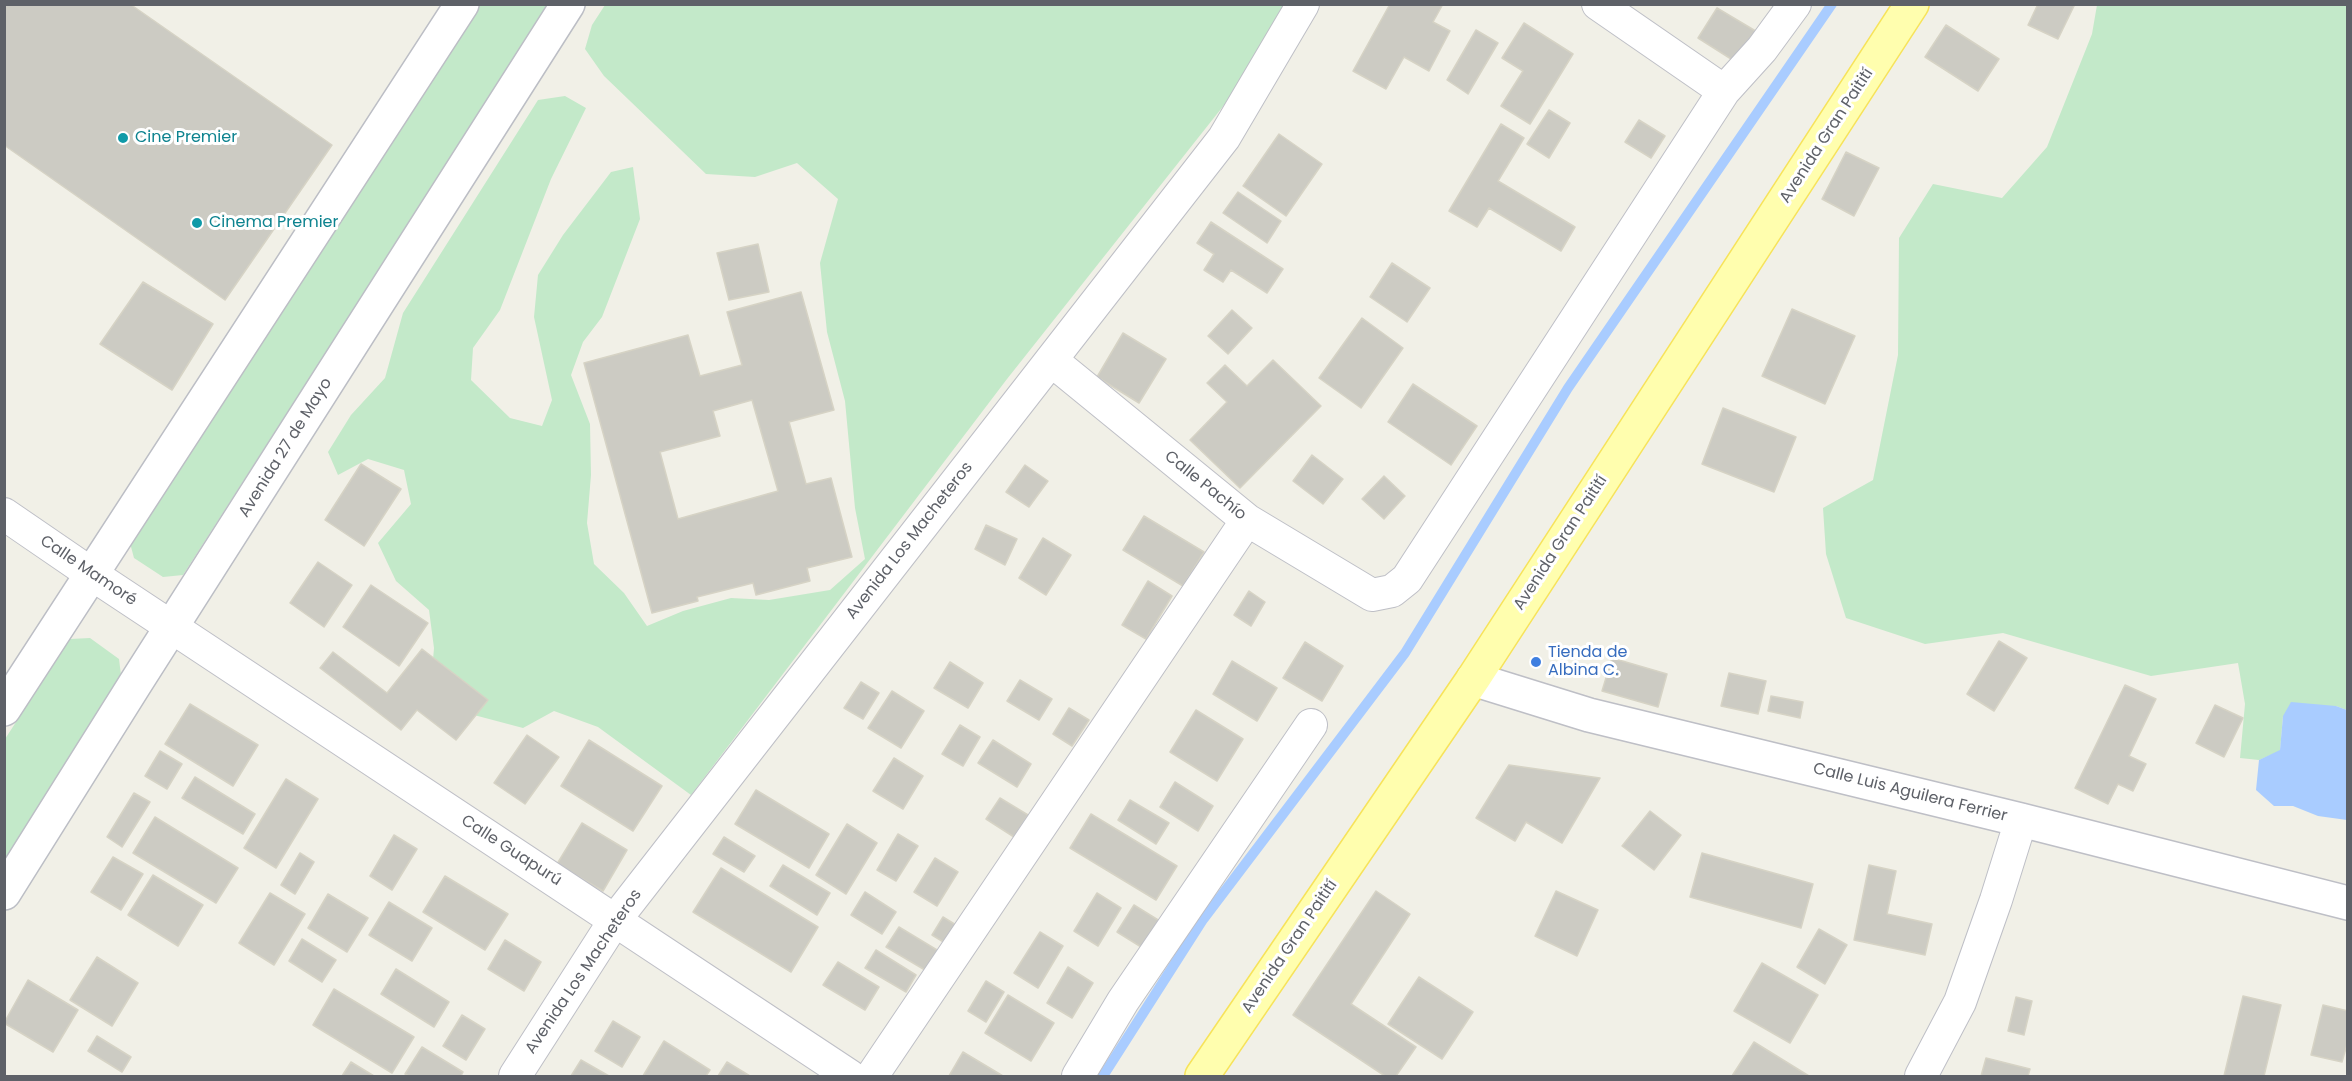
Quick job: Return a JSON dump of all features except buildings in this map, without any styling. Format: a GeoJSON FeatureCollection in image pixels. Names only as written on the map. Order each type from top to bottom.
{"type":"FeatureCollection","features":[{"type":"Feature","properties":{"kind":"main road"},"geometry":{"type":"LineString","coordinates":[[4,709],[462,4]]}},
{"type":"Feature","properties":{"kind":"main road","name":"Avenida 27 de Mayo"},"geometry":{"type":"LineString","coordinates":[[4,893],[568,4]]}},
{"type":"Feature","properties":{"kind":"main road","name":"Avenida Gran Paitití"},"geometry":{"type":"LineString","coordinates":[[1202,1077],[1473,679],[1912,4]]}},
{"type":"Feature","properties":{"kind":"main road","name":"Calle Luis Aguilera Ferrier"},"geometry":{"type":"LineString","coordinates":[[1473,679],[1589,715],[2021,820],[2348,903]]}},
{"type":"Feature","properties":{"kind":"street","name":"Avenida Los Macheteros"},"geometry":{"type":"LineString","coordinates":[[514,1077],[615,920],[1224,138],[1303,4]]}},
{"type":"Feature","properties":{"kind":"street"},"geometry":{"type":"LineString","coordinates":[[1598,4],[1724,91],[1762,49],[1795,4]]}},
{"type":"Feature","properties":{"kind":"street","name":"Calle Pachío"},"geometry":{"type":"LineString","coordinates":[[1051,360],[1247,520],[1372,595],[1392,591],[1407,579],[1724,91]]}},
{"type":"Feature","properties":{"kind":"street","name":"Calle Mamoré"},"geometry":{"type":"LineString","coordinates":[[4,514],[172,627]]}},
{"type":"Feature","properties":{"kind":"street"},"geometry":{"type":"LineString","coordinates":[[872,1077],[1247,520]]}},
{"type":"Feature","properties":{"kind":"street","name":"Calle Guapurú"},"geometry":{"type":"LineString","coordinates":[[172,627],[850,1077]]}},
{"type":"Feature","properties":{"kind":"street"},"geometry":{"type":"LineString","coordinates":[[1078,1077],[1123,1001],[1311,725]]}},
{"type":"Feature","properties":{"kind":"street"},"geometry":{"type":"LineString","coordinates":[[1921,1077],[1960,1002],[2021,820]]}},
{"type":"Feature","properties":{"kind":"green space"},"geometry":{"type":"Polygon","coordinates":[[[472,5],[549,5],[183,575],[163,577],[134,558],[130,543],[472,5]]]}},
{"type":"Feature","properties":{"kind":"green space"},"geometry":{"type":"Polygon","coordinates":[[[605,5],[1292,5],[1232,95],[1007,379],[691,795],[598,727],[554,711],[523,728],[474,715],[431,684],[434,648],[429,610],[396,581],[378,543],[411,504],[404,470],[368,459],[338,475],[328,452],[351,415],[385,378],[403,313],[538,100],[565,96],[586,108],[551,179],[500,310],[473,348],[471,380],[510,418],[542,426],[552,400],[534,317],[538,275],[563,235],[611,172],[633,167],[640,219],[602,317],[583,342],[571,375],[590,424],[591,475],[587,523],[594,564],[624,593],[647,626],[683,611],[731,598],[769,600],[830,590],[865,559],[855,508],[845,401],[827,332],[820,263],[838,199],[797,163],[755,177],[706,174],[604,76],[585,49],[592,25],[605,5]]]}},
{"type":"Feature","properties":{"kind":"green space"},"geometry":{"type":"Polygon","coordinates":[[[2097,5],[2347,5],[2347,710],[2336,706],[2283,716],[2280,751],[2259,760],[2240,758],[2245,704],[2238,663],[2151,676],[2003,633],[1925,644],[1846,618],[1826,554],[1823,508],[1873,480],[1898,355],[1899,238],[1933,184],[2002,198],[2047,147],[2092,34],[2097,5]]]}},
{"type":"Feature","properties":{"kind":"green space"},"geometry":{"type":"Polygon","coordinates":[[[90,638],[119,659],[121,675],[5,862],[5,739],[70,639],[90,638]]]}},
{"type":"Feature","properties":{"kind":"water"},"geometry":{"type":"Polygon","coordinates":[[[2291,702],[2336,706],[2347,710],[2347,820],[2318,816],[2293,806],[2274,806],[2256,790],[2259,760],[2280,750],[2283,716],[2291,702]]]}},
{"type":"Feature","properties":{"kind":"waterway"},"geometry":{"type":"LineString","coordinates":[[1103,1076],[1202,921],[1405,653],[1568,388],[1832,4]]}},
{"type":"Feature","properties":{"kind":"place","name":"Cine Premier"},"geometry":{"type":"Point","coordinates":[123,138]}},
{"type":"Feature","properties":{"kind":"place","name":"Cinema Premier"},"geometry":{"type":"Point","coordinates":[197,223]}},
{"type":"Feature","properties":{"kind":"place","name":"Tienda de Albina C."},"geometry":{"type":"Point","coordinates":[1536,662]}}]}
